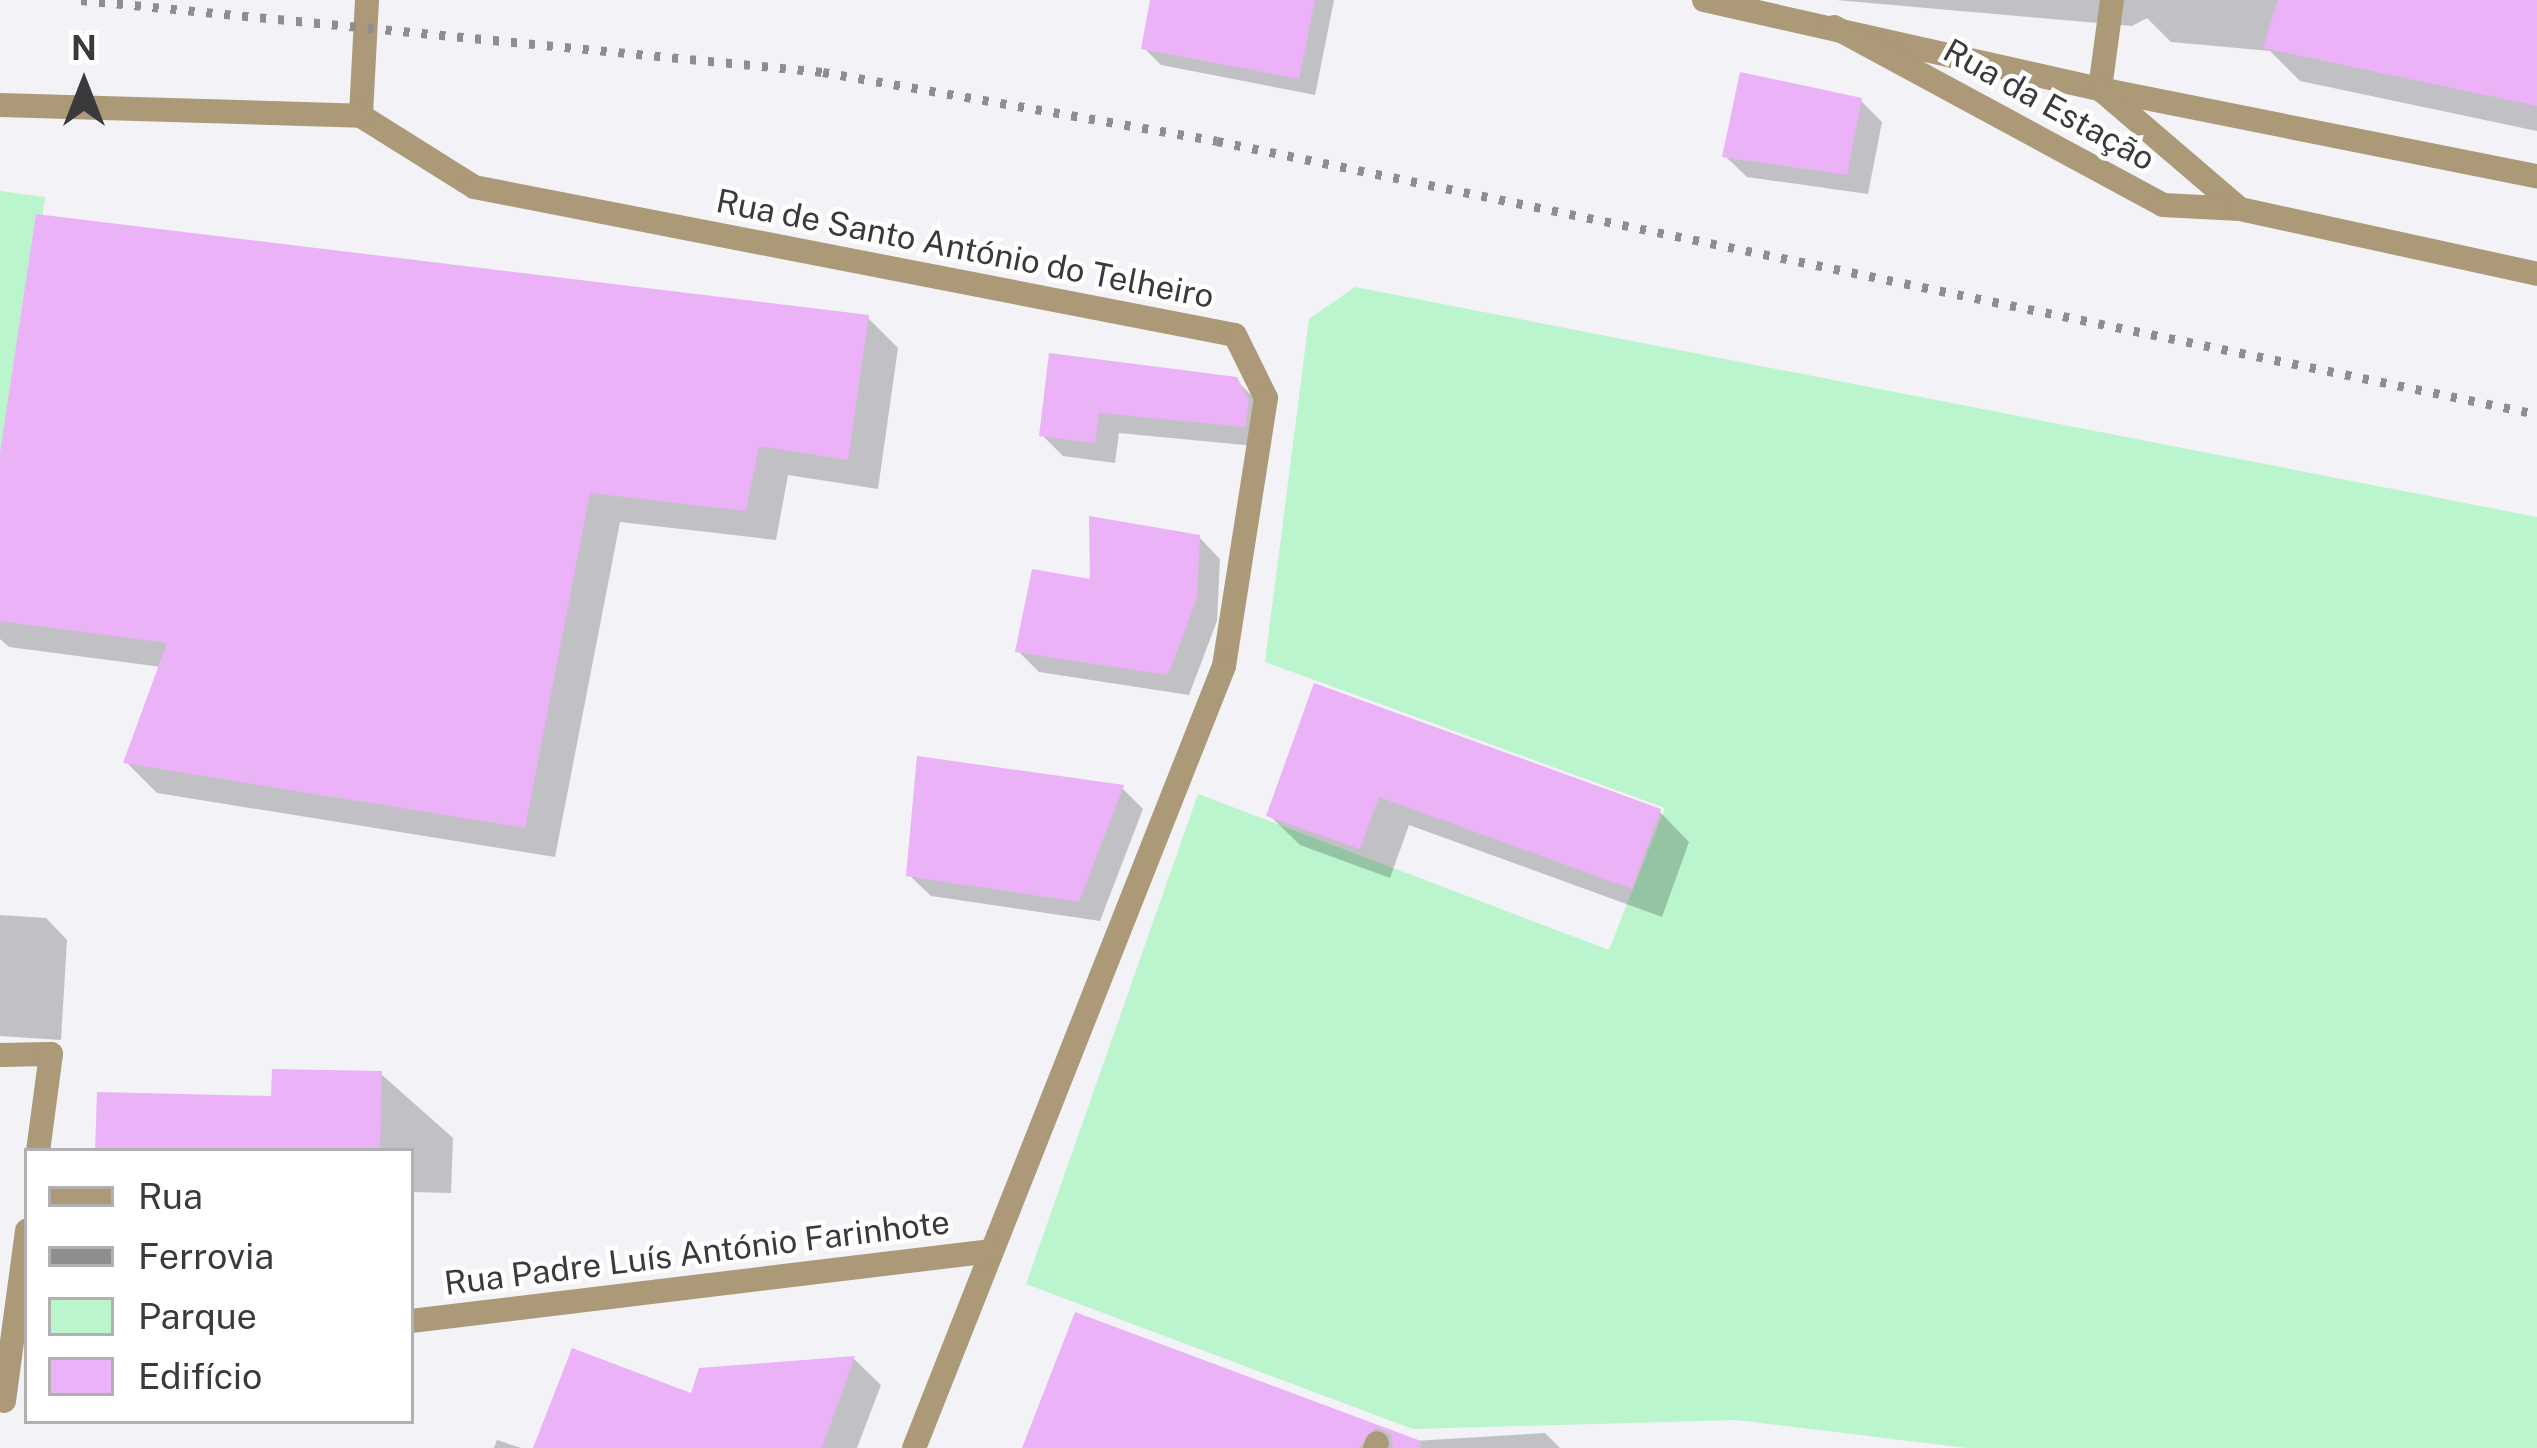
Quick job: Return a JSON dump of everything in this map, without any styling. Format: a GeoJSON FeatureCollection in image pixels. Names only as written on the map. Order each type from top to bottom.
{"type":"FeatureCollection","features":[{"type":"Feature","properties":{"kind":"street"},"geometry":{"type":"LineString","coordinates":[[0,106],[361,116],[367,0]]}},
{"type":"Feature","properties":{"kind":"street","name":"Rua da Estação"},"geometry":{"type":"LineString","coordinates":[[1704,0],[2100,88],[2537,176]]}},
{"type":"Feature","properties":{"kind":"street"},"geometry":{"type":"LineString","coordinates":[[2100,88],[2112,0]]}},
{"type":"Feature","properties":{"kind":"street","name":"Rua da Estação"},"geometry":{"type":"LineString","coordinates":[[1834,27],[2163,205],[2240,209],[2537,274]]}},
{"type":"Feature","properties":{"kind":"street","name":"Rua da Estação"},"geometry":{"type":"LineString","coordinates":[[2100,88],[2240,209]]}},
{"type":"Feature","properties":{"kind":"street","name":"Rua de Santo António do Telheiro"},"geometry":{"type":"LineString","coordinates":[[361,116],[474,187],[1235,335],[1266,398],[1224,666],[914,1448]]}},
{"type":"Feature","properties":{"kind":"street"},"geometry":{"type":"LineString","coordinates":[[0,1055],[51,1054],[38,1148]]}},
{"type":"Feature","properties":{"kind":"street","name":"Rua Padre Luís António Farinhote"},"geometry":{"type":"LineString","coordinates":[[414,1321],[992,1251]]}},
{"type":"Feature","properties":{"kind":"street"},"geometry":{"type":"LineString","coordinates":[[10,1400],[24,1261]]}},
{"type":"Feature","properties":{"kind":"green space"},"geometry":{"type":"Polygon","coordinates":[[[0,191],[45,197],[0,540],[0,191]]]}},
{"type":"Feature","properties":{"kind":"green space"},"geometry":{"type":"Polygon","coordinates":[[[1355,287],[2537,517],[2537,1448],[1967,1448],[1736,1420],[1413,1429],[1026,1284],[1198,794],[1609,950],[1665,808],[1265,662],[1309,319],[1355,287]]]}},
{"type":"Feature","properties":{"kind":"building"},"geometry":{"type":"Polygon","coordinates":[[[1150,0],[1315,0],[1299,79],[1141,49],[1150,0]]]}},
{"type":"Feature","properties":{"kind":"building"},"geometry":{"type":"Polygon","coordinates":[[[2278,0],[2537,0],[2537,106],[2263,48],[2278,0]]]}},
{"type":"Feature","properties":{"kind":"building"},"geometry":{"type":"Polygon","coordinates":[[[1740,72],[1862,98],[1847,175],[1722,157],[1740,72]]]}},
{"type":"Feature","properties":{"kind":"building"},"geometry":{"type":"Polygon","coordinates":[[[36,214],[869,315],[848,460],[759,446],[746,511],[590,493],[525,828],[123,763],[167,643],[0,621],[0,453],[36,214]]]}},
{"type":"Feature","properties":{"kind":"building"},"geometry":{"type":"Polygon","coordinates":[[[1049,353],[1237,377],[1249,401],[1245,427],[1099,413],[1095,443],[1039,436],[1049,353]]]}},
{"type":"Feature","properties":{"kind":"building"},"geometry":{"type":"Polygon","coordinates":[[[1089,516],[1200,535],[1197,598],[1168,675],[1015,652],[1032,569],[1090,579],[1089,516]]]}},
{"type":"Feature","properties":{"kind":"building"},"geometry":{"type":"Polygon","coordinates":[[[1314,683],[1661,809],[1632,889],[1379,797],[1360,849],[1266,816],[1314,683]]]}},
{"type":"Feature","properties":{"kind":"building"},"geometry":{"type":"Polygon","coordinates":[[[917,756],[1124,785],[1079,902],[906,876],[917,756]]]}},
{"type":"Feature","properties":{"kind":"building"},"geometry":{"type":"Polygon","coordinates":[[[272,1069],[382,1071],[380,1148],[95,1148],[97,1092],[271,1096],[272,1069]]]}},
{"type":"Feature","properties":{"kind":"building"},"geometry":{"type":"Polygon","coordinates":[[[1075,1312],[1421,1441],[1420,1448],[1393,1448],[1391,1434],[1376,1427],[1359,1448],[1022,1448],[1075,1312]]]}},
{"type":"Feature","properties":{"kind":"building"},"geometry":{"type":"Polygon","coordinates":[[[572,1348],[691,1393],[699,1368],[855,1356],[822,1448],[533,1448],[572,1348]]]}},
{"type":"Feature","properties":{"kind":"railway"},"geometry":{"type":"LineString","coordinates":[[81,0],[823,72],[1217,141],[2537,414]]}}]}
